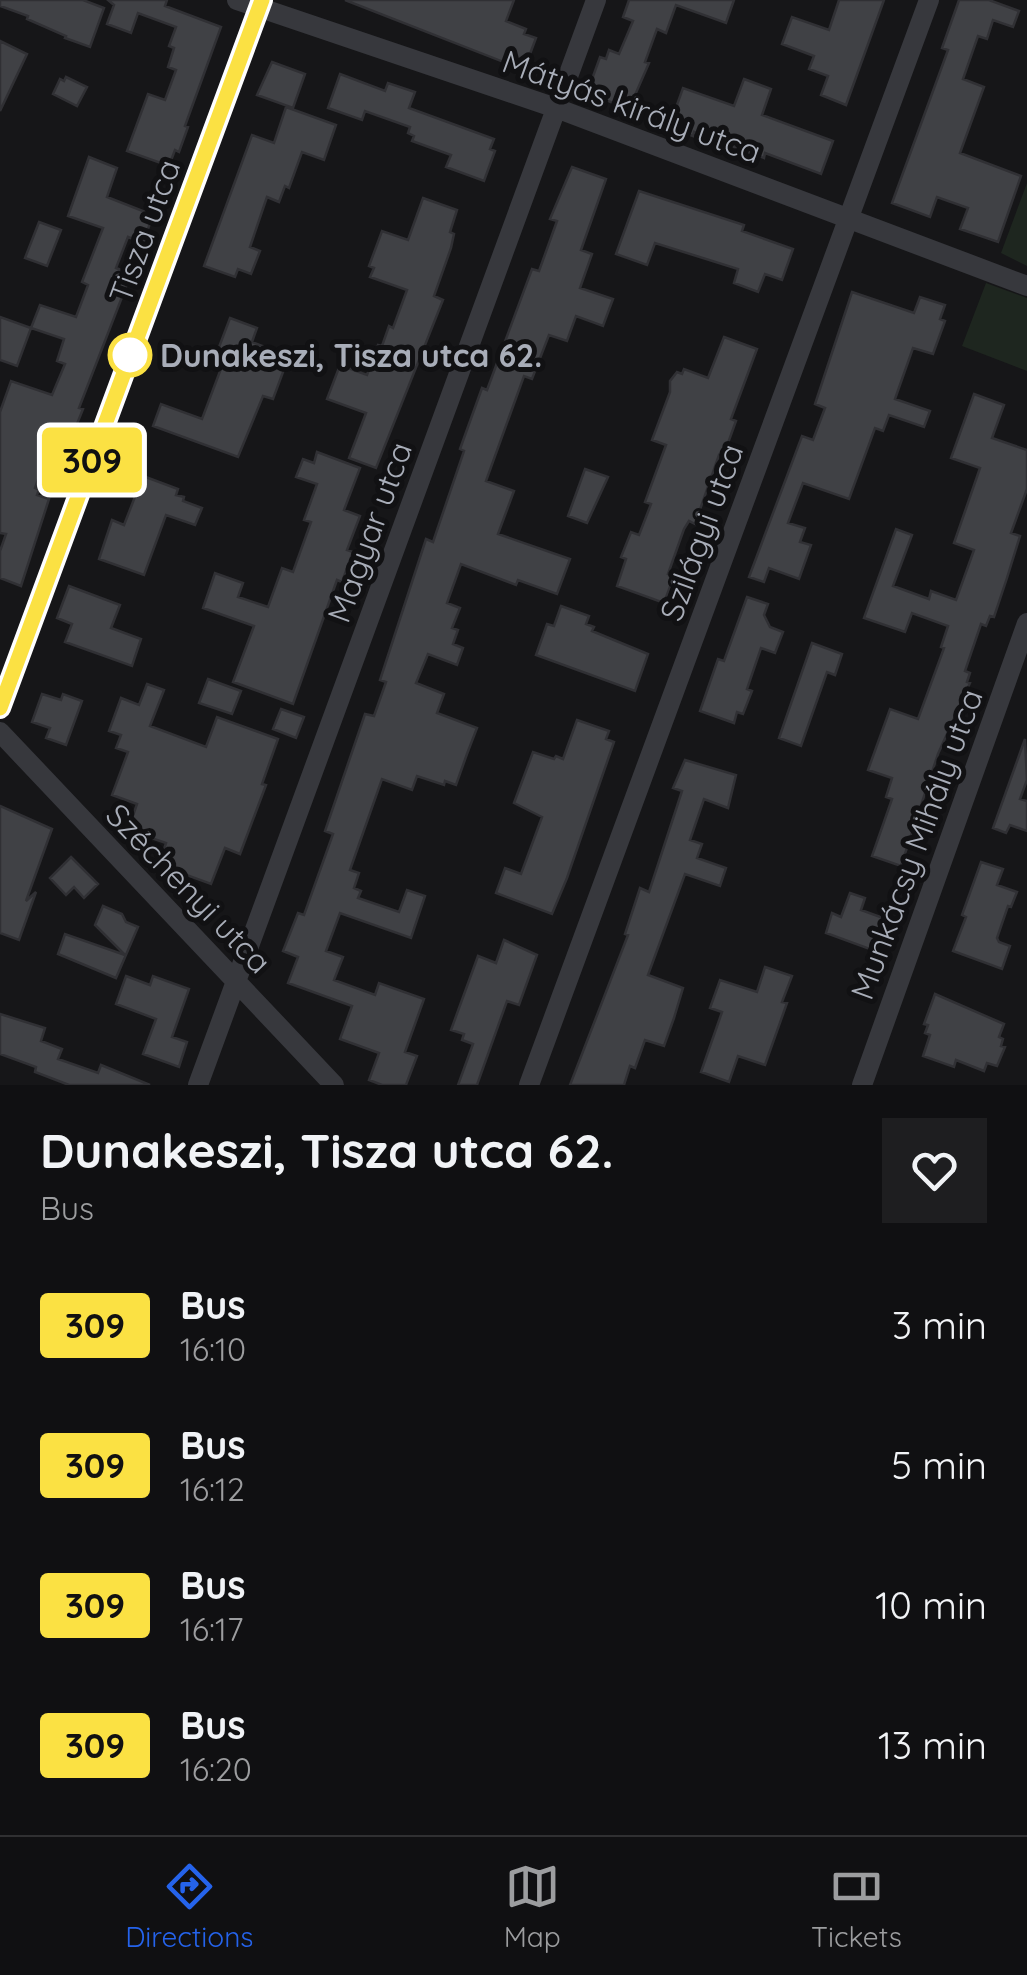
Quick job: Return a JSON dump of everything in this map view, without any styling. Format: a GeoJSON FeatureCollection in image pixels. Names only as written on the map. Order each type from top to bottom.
{"type":"FeatureCollection","features":[{"type":"Feature","properties":{"kind":"street","name":"Mátyás király utca"},"geometry":{"type":"LineString","coordinates":[[237,0],[260,4],[556,108],[1027,286]]}},
{"type":"Feature","properties":{"kind":"street","name":"Magyar utca"},"geometry":{"type":"LineString","coordinates":[[198,1085],[596,0]]}},
{"type":"Feature","properties":{"kind":"street","name":"Szilágyi utca"},"geometry":{"type":"LineString","coordinates":[[530,1085],[929,0]]}},
{"type":"Feature","properties":{"kind":"street","name":"Tisza utca"},"geometry":{"type":"LineString","coordinates":[[0,708],[260,4]]}},
{"type":"Feature","properties":{"kind":"street","name":"Munkácsy Mihály utca"},"geometry":{"type":"LineString","coordinates":[[862,1085],[1027,622]]}},
{"type":"Feature","properties":{"kind":"street","name":"Széchenyi utca"},"geometry":{"type":"LineString","coordinates":[[0,732],[334,1085]]}},
{"type":"Feature","properties":{"kind":"shaded area"},"geometry":{"type":"Polygon","coordinates":[[[1027,183],[1027,266],[1001,253],[1027,183]]]}},
{"type":"Feature","properties":{"kind":"shaded area"},"geometry":{"type":"Polygon","coordinates":[[[986,283],[1027,298],[1027,371],[962,346],[986,283]]]}},
{"type":"Feature","properties":{"kind":"building"},"geometry":{"type":"Polygon","coordinates":[[[0,0],[83,0],[104,8],[90,47],[0,6],[0,0]]]}},
{"type":"Feature","properties":{"kind":"building"},"geometry":{"type":"Polygon","coordinates":[[[108,0],[167,0],[165,6],[221,27],[179,152],[175,150],[169,166],[127,151],[148,94],[165,100],[176,70],[168,67],[174,48],[169,46],[176,27],[138,13],[131,33],[107,24],[114,5],[108,0]]]}},
{"type":"Feature","properties":{"kind":"building"},"geometry":{"type":"Polygon","coordinates":[[[345,0],[514,0],[506,21],[536,38],[524,70],[345,0]]]}},
{"type":"Feature","properties":{"kind":"building"},"geometry":{"type":"Polygon","coordinates":[[[629,0],[734,0],[726,23],[676,5],[666,33],[657,29],[645,62],[649,63],[629,109],[587,93],[600,57],[606,59],[609,50],[619,54],[633,21],[623,17],[629,0]]]}},
{"type":"Feature","properties":{"kind":"building"},"geometry":{"type":"Polygon","coordinates":[[[839,0],[884,0],[846,105],[821,95],[828,76],[809,69],[814,56],[782,44],[792,17],[829,30],[839,0]]]}},
{"type":"Feature","properties":{"kind":"building"},"geometry":{"type":"Polygon","coordinates":[[[959,0],[989,0],[1019,11],[1013,27],[993,20],[987,39],[978,36],[963,79],[984,87],[960,153],[1021,176],[998,242],[960,229],[968,208],[937,197],[930,217],[892,203],[948,50],[942,48],[959,0]]]}},
{"type":"Feature","properties":{"kind":"building"},"geometry":{"type":"Polygon","coordinates":[[[0,41],[27,54],[0,111],[0,41]]]}},
{"type":"Feature","properties":{"kind":"building"},"geometry":{"type":"Polygon","coordinates":[[[272,62],[305,74],[293,108],[257,95],[272,62]]]}},
{"type":"Feature","properties":{"kind":"building"},"geometry":{"type":"Polygon","coordinates":[[[340,74],[385,91],[388,83],[415,92],[409,108],[494,139],[490,149],[495,151],[484,181],[446,167],[451,155],[412,141],[410,127],[365,111],[362,120],[328,108],[340,74]]]}},
{"type":"Feature","properties":{"kind":"building"},"geometry":{"type":"Polygon","coordinates":[[[66,77],[87,87],[77,106],[53,94],[60,79],[64,81],[66,77]]]}},
{"type":"Feature","properties":{"kind":"building"},"geometry":{"type":"Polygon","coordinates":[[[744,79],[771,89],[762,115],[833,141],[821,174],[765,153],[764,158],[694,132],[693,136],[669,127],[683,88],[734,106],[744,79]]]}},
{"type":"Feature","properties":{"kind":"building"},"geometry":{"type":"Polygon","coordinates":[[[286,107],[336,125],[324,160],[302,152],[289,188],[285,186],[279,202],[267,197],[250,247],[260,251],[251,274],[238,269],[235,277],[204,266],[252,135],[274,143],[286,107]]]}},
{"type":"Feature","properties":{"kind":"building"},"geometry":{"type":"Polygon","coordinates":[[[89,157],[117,168],[107,197],[153,215],[143,243],[128,237],[116,268],[131,274],[79,408],[83,409],[71,439],[55,433],[35,488],[39,490],[37,495],[49,499],[21,586],[0,578],[0,551],[6,534],[0,533],[0,412],[11,381],[52,395],[65,364],[57,361],[64,339],[31,328],[40,305],[76,317],[88,285],[82,282],[103,228],[68,216],[89,157]]]}},
{"type":"Feature","properties":{"kind":"building"},"geometry":{"type":"Polygon","coordinates":[[[572,167],[606,179],[581,250],[592,254],[580,288],[613,299],[603,326],[576,316],[567,341],[549,335],[532,379],[524,376],[486,481],[514,491],[498,534],[570,559],[557,594],[518,580],[516,585],[461,564],[447,603],[460,608],[452,628],[458,630],[453,644],[463,648],[457,665],[428,654],[416,683],[444,694],[437,713],[477,728],[456,785],[417,776],[412,790],[382,779],[350,870],[359,873],[354,888],[361,891],[358,898],[399,912],[407,890],[425,896],[411,938],[340,913],[326,951],[343,957],[334,980],[375,995],[379,983],[424,999],[405,1052],[417,1056],[406,1085],[382,1085],[369,1080],[379,1053],[340,1039],[352,1006],[288,983],[298,957],[283,951],[298,913],[304,915],[333,834],[325,831],[365,714],[374,716],[386,682],[380,680],[426,539],[433,542],[482,388],[487,390],[532,269],[539,271],[557,221],[550,219],[572,167]]]}},
{"type":"Feature","properties":{"kind":"building"},"geometry":{"type":"Polygon","coordinates":[[[639,191],[744,225],[742,231],[793,249],[782,280],[765,274],[758,292],[734,283],[738,269],[655,243],[647,265],[616,254],[639,191]]]}},
{"type":"Feature","properties":{"kind":"building"},"geometry":{"type":"Polygon","coordinates":[[[423,198],[457,210],[450,232],[454,234],[451,248],[434,296],[443,300],[376,468],[349,458],[366,413],[327,399],[340,365],[367,375],[378,345],[382,346],[389,326],[393,328],[407,290],[370,277],[374,268],[369,266],[382,231],[408,240],[423,198]]]}},
{"type":"Feature","properties":{"kind":"building"},"geometry":{"type":"Polygon","coordinates":[[[39,222],[61,230],[47,266],[25,258],[39,222]]]}},
{"type":"Feature","properties":{"kind":"building"},"geometry":{"type":"Polygon","coordinates":[[[852,292],[914,313],[920,297],[945,305],[940,319],[945,321],[933,354],[913,348],[895,399],[930,411],[924,427],[889,415],[883,431],[875,428],[849,499],[803,483],[788,523],[805,528],[800,542],[811,545],[799,579],[769,568],[764,582],[749,577],[802,436],[813,440],[825,408],[815,404],[852,292]]]}},
{"type":"Feature","properties":{"kind":"building"},"geometry":{"type":"Polygon","coordinates":[[[0,317],[31,328],[17,366],[0,360],[0,317]]]}},
{"type":"Feature","properties":{"kind":"building"},"geometry":{"type":"Polygon","coordinates":[[[230,318],[257,328],[252,342],[289,356],[273,399],[263,396],[238,457],[153,426],[161,404],[202,419],[225,358],[216,355],[230,318]]]}},
{"type":"Feature","properties":{"kind":"building"},"geometry":{"type":"Polygon","coordinates":[[[724,337],[757,349],[731,419],[736,421],[723,457],[719,455],[695,524],[689,521],[684,529],[668,574],[674,576],[664,603],[617,586],[626,559],[621,557],[631,532],[639,535],[651,504],[645,502],[666,445],[652,440],[670,392],[670,381],[684,369],[708,378],[724,337]]]}},
{"type":"Feature","properties":{"kind":"building"},"geometry":{"type":"Polygon","coordinates":[[[974,394],[1004,405],[992,438],[1027,450],[1027,489],[1011,533],[1020,536],[994,617],[990,616],[986,626],[981,624],[965,671],[970,673],[970,683],[938,754],[901,866],[872,856],[892,799],[886,797],[892,778],[868,770],[890,709],[918,719],[948,626],[912,613],[905,632],[864,618],[896,529],[912,535],[893,586],[929,599],[931,591],[956,600],[974,550],[954,543],[980,468],[951,458],[974,394]]]}},
{"type":"Feature","properties":{"kind":"building"},"geometry":{"type":"Polygon","coordinates":[[[317,452],[360,468],[344,510],[360,516],[347,550],[353,552],[342,582],[337,580],[293,704],[233,682],[254,626],[203,608],[215,573],[243,583],[238,597],[268,607],[282,568],[293,572],[311,522],[304,520],[317,484],[296,477],[303,459],[314,463],[317,452]]]}},
{"type":"Feature","properties":{"kind":"building"},"geometry":{"type":"Polygon","coordinates":[[[585,469],[608,477],[587,523],[568,516],[585,469]]]}},
{"type":"Feature","properties":{"kind":"building"},"geometry":{"type":"Polygon","coordinates":[[[143,476],[178,489],[176,495],[184,497],[183,501],[202,508],[195,525],[166,515],[144,575],[99,559],[112,520],[124,525],[143,476]]]}},
{"type":"Feature","properties":{"kind":"building"},"geometry":{"type":"Polygon","coordinates":[[[69,586],[120,605],[111,628],[141,639],[132,666],[65,642],[72,624],[57,618],[69,586]]]}},
{"type":"Feature","properties":{"kind":"building"},"geometry":{"type":"Polygon","coordinates":[[[747,597],[768,604],[764,615],[770,627],[783,632],[775,653],[761,648],[747,689],[752,691],[743,714],[737,712],[734,723],[700,711],[718,659],[724,661],[747,597]]]}},
{"type":"Feature","properties":{"kind":"building"},"geometry":{"type":"Polygon","coordinates":[[[561,606],[589,616],[586,624],[594,627],[592,631],[648,654],[635,691],[536,655],[547,624],[554,626],[561,606]]]}},
{"type":"Feature","properties":{"kind":"building"},"geometry":{"type":"Polygon","coordinates":[[[812,643],[842,654],[835,675],[827,672],[801,746],[779,738],[812,643]]]}},
{"type":"Feature","properties":{"kind":"building"},"geometry":{"type":"Polygon","coordinates":[[[208,679],[241,691],[232,714],[199,703],[208,679]]]}},
{"type":"Feature","properties":{"kind":"building"},"geometry":{"type":"Polygon","coordinates":[[[147,684],[164,690],[150,726],[206,747],[217,717],[278,739],[262,784],[266,785],[240,854],[225,848],[211,884],[159,865],[166,843],[128,830],[137,804],[112,795],[128,752],[116,748],[121,735],[109,731],[121,698],[139,705],[147,684]]]}},
{"type":"Feature","properties":{"kind":"building"},"geometry":{"type":"Polygon","coordinates":[[[42,694],[61,700],[63,694],[82,701],[66,745],[46,738],[50,728],[32,722],[42,694]]]}},
{"type":"Feature","properties":{"kind":"building"},"geometry":{"type":"Polygon","coordinates":[[[281,709],[304,717],[296,738],[273,729],[281,709]]]}},
{"type":"Feature","properties":{"kind":"building"},"geometry":{"type":"Polygon","coordinates":[[[577,720],[609,731],[606,739],[614,742],[552,914],[496,893],[505,868],[521,874],[542,817],[514,803],[533,752],[563,759],[577,720]]]}},
{"type":"Feature","properties":{"kind":"building"},"geometry":{"type":"Polygon","coordinates":[[[1025,739],[1027,780],[1020,799],[1027,801],[1027,831],[1010,825],[1006,833],[993,828],[1025,739]]]}},
{"type":"Feature","properties":{"kind":"building"},"geometry":{"type":"Polygon","coordinates":[[[685,760],[736,775],[728,808],[704,799],[690,840],[702,844],[697,858],[726,868],[720,886],[685,874],[648,975],[683,988],[674,1018],[664,1046],[645,1040],[624,1085],[570,1085],[628,935],[625,934],[640,888],[649,892],[682,791],[673,788],[685,760]]]}},
{"type":"Feature","properties":{"kind":"building"},"geometry":{"type":"Polygon","coordinates":[[[0,806],[52,829],[26,901],[36,892],[19,940],[0,933],[0,806]]]}},
{"type":"Feature","properties":{"kind":"building"},"geometry":{"type":"Polygon","coordinates":[[[71,857],[98,884],[84,898],[74,887],[66,895],[50,878],[71,857]]]}},
{"type":"Feature","properties":{"kind":"building"},"geometry":{"type":"Polygon","coordinates":[[[981,862],[1003,869],[997,885],[1017,892],[997,938],[1010,946],[1002,969],[953,951],[981,862]]]}},
{"type":"Feature","properties":{"kind":"building"},"geometry":{"type":"Polygon","coordinates":[[[850,893],[865,898],[861,910],[886,919],[875,951],[826,933],[832,913],[841,917],[850,893]]]}},
{"type":"Feature","properties":{"kind":"building"},"geometry":{"type":"Polygon","coordinates":[[[103,906],[138,927],[116,978],[58,954],[65,934],[125,955],[95,925],[103,906]]]}},
{"type":"Feature","properties":{"kind":"building"},"geometry":{"type":"Polygon","coordinates":[[[504,940],[537,955],[519,1005],[507,1001],[477,1085],[458,1085],[473,1044],[462,1040],[464,1034],[451,1030],[478,956],[496,963],[504,940]]]}},
{"type":"Feature","properties":{"kind":"building"},"geometry":{"type":"Polygon","coordinates":[[[765,967],[792,976],[782,1002],[787,1003],[765,1065],[738,1056],[729,1082],[701,1072],[722,1012],[710,1008],[720,980],[757,992],[765,967]]]}},
{"type":"Feature","properties":{"kind":"building"},"geometry":{"type":"Polygon","coordinates":[[[126,976],[150,985],[153,976],[189,989],[172,1037],[187,1042],[179,1067],[143,1054],[156,1019],[116,1004],[126,976]]]}},
{"type":"Feature","properties":{"kind":"building"},"geometry":{"type":"Polygon","coordinates":[[[935,994],[1004,1024],[999,1037],[1005,1047],[997,1066],[987,1063],[984,1071],[956,1060],[954,1067],[923,1056],[930,1035],[925,1033],[928,1025],[924,1024],[935,994]]]}},
{"type":"Feature","properties":{"kind":"building"},"geometry":{"type":"Polygon","coordinates":[[[0,1014],[45,1028],[41,1041],[62,1049],[58,1059],[98,1073],[101,1065],[150,1085],[69,1085],[35,1072],[36,1067],[0,1054],[0,1014]]]}},
{"type":"Feature","properties":{"kind":"bus line","name":"309"},"geometry":{"type":"LineString","coordinates":[[0,708],[262,0]]}},
{"type":"Feature","properties":{"kind":"place","name":"Dunakeszi, Tisza utca 62."},"geometry":{"type":"Point","coordinates":[130,355]}}]}
